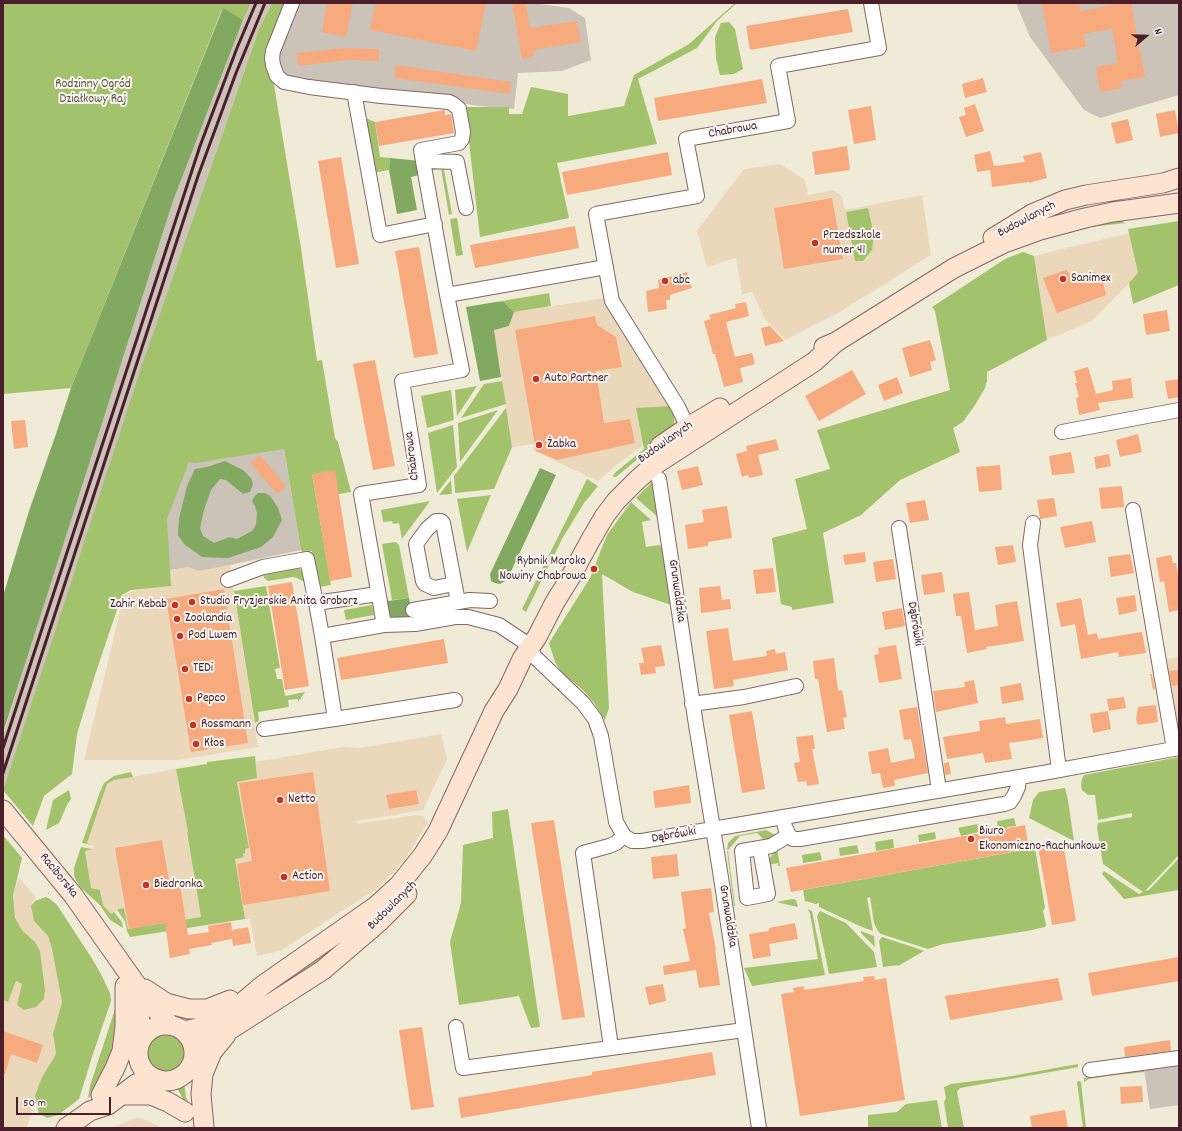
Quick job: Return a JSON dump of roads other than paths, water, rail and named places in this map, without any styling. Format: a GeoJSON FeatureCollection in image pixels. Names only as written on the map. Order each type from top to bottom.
{"type":"FeatureCollection","features":[{"type":"Feature","properties":{"kind":"main road","name":"Budowlanych"},"geometry":{"type":"LineString","coordinates":[[954,268],[982,244],[1032,214],[1051,205],[1086,195],[1156,184],[1179,178]]}},
{"type":"Feature","properties":{"kind":"main road","name":"Budowlanych"},"geometry":{"type":"LineString","coordinates":[[176,1028],[197,1029],[237,1007],[263,985],[376,906],[392,892],[410,872],[423,855],[442,824],[494,711],[508,688],[522,659],[537,637],[598,526],[616,501],[629,487],[690,433],[814,362],[836,342],[954,268],[1004,243],[1055,226],[1113,212],[1179,203]]}},
{"type":"Feature","properties":{"kind":"main road","name":"Budowlanych"},"geometry":{"type":"LineString","coordinates":[[191,1062],[203,1044],[231,1029],[323,970],[379,922],[418,882],[441,849],[458,818],[487,754],[508,688]]}},
{"type":"Feature","properties":{"kind":"main road","name":"Raciborska"},"geometry":{"type":"LineString","coordinates":[[3,810],[73,895],[109,945],[130,983],[143,1037]]}},
{"type":"Feature","properties":{"kind":"main road"},"geometry":{"type":"LineString","coordinates":[[90,1111],[112,1075],[122,1050],[130,983],[163,1002],[179,1007],[195,1009],[205,1009],[216,1006],[263,985]]}},
{"type":"Feature","properties":{"kind":"main road","name":"Raciborska"},"geometry":{"type":"LineString","coordinates":[[130,983],[176,1028]]}},
{"type":"Feature","properties":{"kind":"main road"},"geometry":{"type":"LineString","coordinates":[[163,1025],[176,1028],[190,1039],[192,1044],[189,1085],[197,1124],[176,1094],[158,1079],[144,1071],[138,1059],[138,1048],[143,1037],[154,1028],[163,1025]]}},
{"type":"Feature","properties":{"kind":"main road"},"geometry":{"type":"LineString","coordinates":[[197,1124],[203,1074],[212,1052],[231,1029]]}},
{"type":"Feature","properties":{"kind":"main road"},"geometry":{"type":"LineString","coordinates":[[101,1095],[125,1077],[132,1070],[138,1059]]}},
{"type":"Feature","properties":{"kind":"main road"},"geometry":{"type":"LineString","coordinates":[[66,1128],[90,1111],[108,1105],[136,1084],[158,1079],[170,1081],[178,1078],[191,1062]]}},
{"type":"Feature","properties":{"kind":"main road"},"geometry":{"type":"LineString","coordinates":[[122,1095],[151,1095],[168,1102],[197,1124]]}},
{"type":"Feature","properties":{"kind":"street"},"geometry":{"type":"LineString","coordinates":[[292,3],[273,51],[273,66],[277,76],[284,82],[292,85],[381,96],[446,101],[456,106],[460,112],[463,132],[460,143],[421,150],[447,294],[606,267]]}},
{"type":"Feature","properties":{"kind":"street","name":"Chabrowa"},"geometry":{"type":"LineString","coordinates":[[690,433],[672,397],[612,301],[596,214],[697,196],[686,139],[788,121],[778,66],[878,48],[871,3]]}},
{"type":"Feature","properties":{"kind":"street"},"geometry":{"type":"LineString","coordinates":[[354,92],[380,235],[435,224]]}},
{"type":"Feature","properties":{"kind":"street"},"geometry":{"type":"LineString","coordinates":[[424,161],[457,162],[466,208]]}},
{"type":"Feature","properties":{"kind":"street","name":"Chabrowa"},"geometry":{"type":"LineString","coordinates":[[384,626],[362,494],[419,485],[402,381],[462,370],[447,294]]}},
{"type":"Feature","properties":{"kind":"street"},"geometry":{"type":"LineString","coordinates":[[1062,432],[1179,410]]}},
{"type":"Feature","properties":{"kind":"street","name":"Grunwaldzka"},"geometry":{"type":"LineString","coordinates":[[659,479],[692,704],[713,829],[759,1128]]}},
{"type":"Feature","properties":{"kind":"street","name":"Dąbrówki"},"geometry":{"type":"LineString","coordinates":[[624,836],[632,841],[639,842],[1176,749],[1133,510]]}},
{"type":"Feature","properties":{"kind":"street"},"geometry":{"type":"LineString","coordinates":[[1032,523],[1030,545],[1059,770]]}},
{"type":"Feature","properties":{"kind":"street","name":"Dąbrówki"},"geometry":{"type":"LineString","coordinates":[[899,528],[939,790]]}},
{"type":"Feature","properties":{"kind":"street"},"geometry":{"type":"LineString","coordinates":[[228,580],[263,567],[307,558],[322,636],[335,719]]}},
{"type":"Feature","properties":{"kind":"street"},"geometry":{"type":"LineString","coordinates":[[454,584],[458,602]]}},
{"type":"Feature","properties":{"kind":"street"},"geometry":{"type":"LineString","coordinates":[[316,603],[378,594]]}},
{"type":"Feature","properties":{"kind":"street"},"geometry":{"type":"LineString","coordinates":[[413,610],[470,600],[490,601]]}},
{"type":"Feature","properties":{"kind":"street"},"geometry":{"type":"LineString","coordinates":[[322,636],[384,626],[415,624],[455,617],[468,617],[504,628],[523,641],[542,664],[583,703],[595,719],[601,736],[616,822],[624,836],[619,841],[609,846],[583,853],[611,1047]]}},
{"type":"Feature","properties":{"kind":"street"},"geometry":{"type":"LineString","coordinates":[[692,704],[744,697],[796,686]]}},
{"type":"Feature","properties":{"kind":"street"},"geometry":{"type":"LineString","coordinates":[[264,729],[454,700]]}},
{"type":"Feature","properties":{"kind":"street"},"geometry":{"type":"LineString","coordinates":[[783,817],[785,827],[789,835],[793,838],[800,839],[1004,804],[1010,802],[1014,796],[1018,787],[1019,777]]}},
{"type":"Feature","properties":{"kind":"street"},"geometry":{"type":"LineString","coordinates":[[760,849],[779,842],[789,835]]}},
{"type":"Feature","properties":{"kind":"street"},"geometry":{"type":"LineString","coordinates":[[456,1027],[463,1068],[744,1030]]}},
{"type":"Feature","properties":{"kind":"street"},"geometry":{"type":"LineString","coordinates":[[1090,1070],[1179,1058]]}},
{"type":"Feature","properties":{"kind":"railway"},"geometry":{"type":"LineString","coordinates":[[3,748],[200,146],[237,48],[256,3]]}},
{"type":"Feature","properties":{"kind":"railway"},"geometry":{"type":"LineString","coordinates":[[3,773],[198,176],[236,73],[265,3]]}},
{"type":"Feature","properties":{"kind":"place","name":"Przedszkole numer 41"},"geometry":{"type":"Point","coordinates":[815,243]}},
{"type":"Feature","properties":{"kind":"place","name":"Sanimex"},"geometry":{"type":"Point","coordinates":[1063,279]}},
{"type":"Feature","properties":{"kind":"place","name":"abc"},"geometry":{"type":"Point","coordinates":[665,281]}},
{"type":"Feature","properties":{"kind":"place","name":"Auto Partner"},"geometry":{"type":"Point","coordinates":[536,379]}},
{"type":"Feature","properties":{"kind":"place","name":"Żabka"},"geometry":{"type":"Point","coordinates":[539,445]}},
{"type":"Feature","properties":{"kind":"place","name":"Rybnik Maroko Nowiny Chabrowa"},"geometry":{"type":"Point","coordinates":[594,569]}},
{"type":"Feature","properties":{"kind":"place","name":"Studio Fryzjerskie Anita Groborz"},"geometry":{"type":"Point","coordinates":[192,602]}},
{"type":"Feature","properties":{"kind":"place","name":"Zahir Kebab"},"geometry":{"type":"Point","coordinates":[175,605]}},
{"type":"Feature","properties":{"kind":"place","name":"Zoolandia"},"geometry":{"type":"Point","coordinates":[177,619]}},
{"type":"Feature","properties":{"kind":"place","name":"Pod Lwem"},"geometry":{"type":"Point","coordinates":[180,636]}},
{"type":"Feature","properties":{"kind":"place","name":"TEDi"},"geometry":{"type":"Point","coordinates":[185,669]}},
{"type":"Feature","properties":{"kind":"place","name":"Pepco"},"geometry":{"type":"Point","coordinates":[189,699]}},
{"type":"Feature","properties":{"kind":"place","name":"Rossmann"},"geometry":{"type":"Point","coordinates":[193,725]}},
{"type":"Feature","properties":{"kind":"place","name":"Kłos"},"geometry":{"type":"Point","coordinates":[196,744]}},
{"type":"Feature","properties":{"kind":"place","name":"Netto"},"geometry":{"type":"Point","coordinates":[280,800]}},
{"type":"Feature","properties":{"kind":"place","name":"Biuro Ekonomiczno-Rachunkowe"},"geometry":{"type":"Point","coordinates":[971,839]}},
{"type":"Feature","properties":{"kind":"place","name":"Action"},"geometry":{"type":"Point","coordinates":[284,877]}},
{"type":"Feature","properties":{"kind":"place","name":"Biedronka"},"geometry":{"type":"Point","coordinates":[146,885]}},
{"type":"Feature","properties":{"kind":"park label","name":"Rodzinny Ogród Działkowy Raj"},"geometry":{"type":"Point","coordinates":[93,92]}}]}
